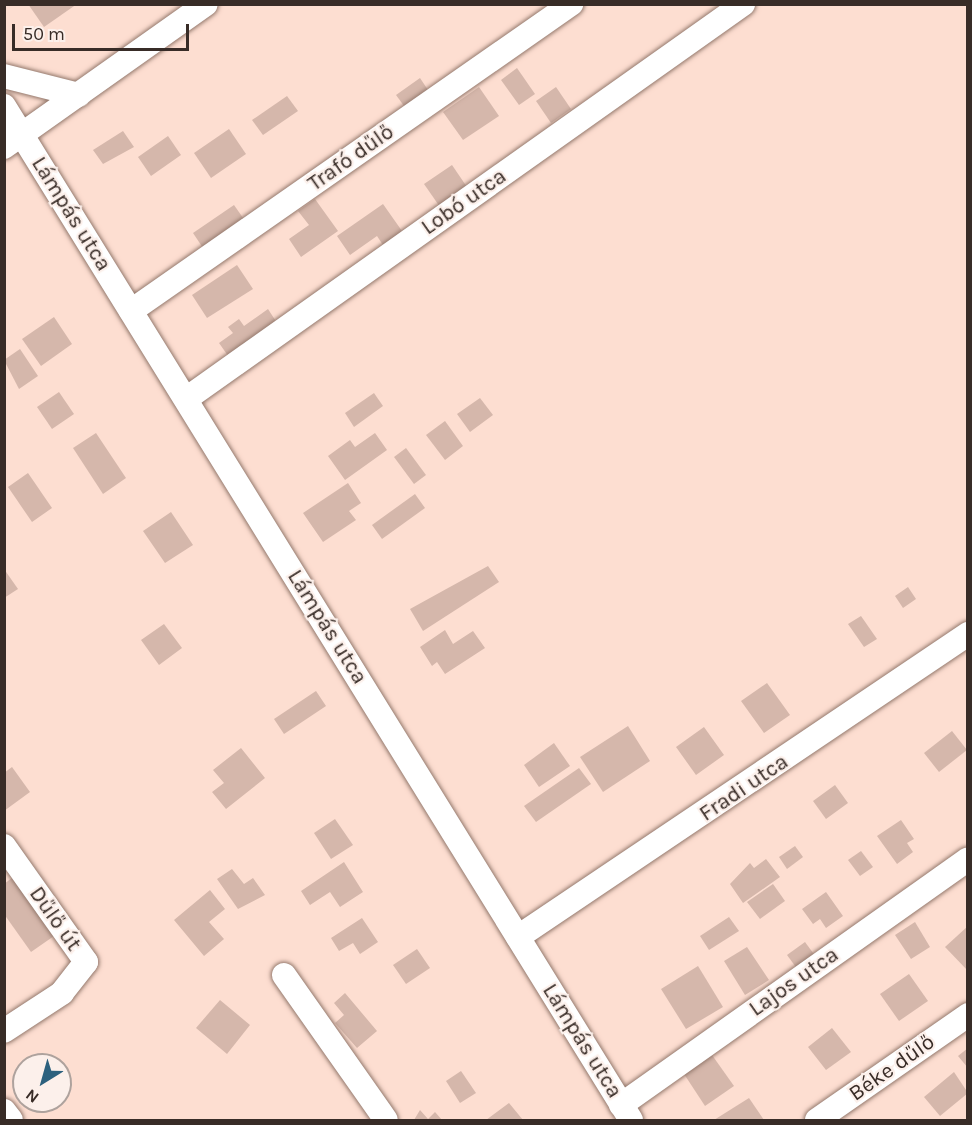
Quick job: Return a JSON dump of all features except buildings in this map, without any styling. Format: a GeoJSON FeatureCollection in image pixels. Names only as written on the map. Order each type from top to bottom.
{"type":"FeatureCollection","features":[{"type":"Feature","properties":{"kind":"street"},"geometry":{"type":"LineString","coordinates":[[13,141],[206,4]]}},
{"type":"Feature","properties":{"kind":"street","name":"Trafó dűlő"},"geometry":{"type":"LineString","coordinates":[[131,311],[571,4]]}},
{"type":"Feature","properties":{"kind":"street","name":"Lobó utca"},"geometry":{"type":"LineString","coordinates":[[186,399],[743,4]]}},
{"type":"Feature","properties":{"kind":"street"},"geometry":{"type":"LineString","coordinates":[[4,76],[79,95]]}},
{"type":"Feature","properties":{"kind":"street","name":"Lámpás utca"},"geometry":{"type":"LineString","coordinates":[[4,106],[13,141],[131,311],[626,1113]]}},
{"type":"Feature","properties":{"kind":"street","name":"Fradi utca"},"geometry":{"type":"LineString","coordinates":[[518,938],[968,634]]}},
{"type":"Feature","properties":{"kind":"street","name":"Dűlő út"},"geometry":{"type":"LineString","coordinates":[[4,846],[86,962],[62,993],[4,1031]]}},
{"type":"Feature","properties":{"kind":"street","name":"Lajos utca"},"geometry":{"type":"LineString","coordinates":[[626,1113],[968,859]]}},
{"type":"Feature","properties":{"kind":"street"},"geometry":{"type":"LineString","coordinates":[[284,975],[386,1120]]}},
{"type":"Feature","properties":{"kind":"street","name":"Béke dűlő"},"geometry":{"type":"LineString","coordinates":[[817,1120],[968,1015]]}},
{"type":"Feature","properties":{"kind":"street"},"geometry":{"type":"LineString","coordinates":[[4,1111],[11,1120]]}}]}
